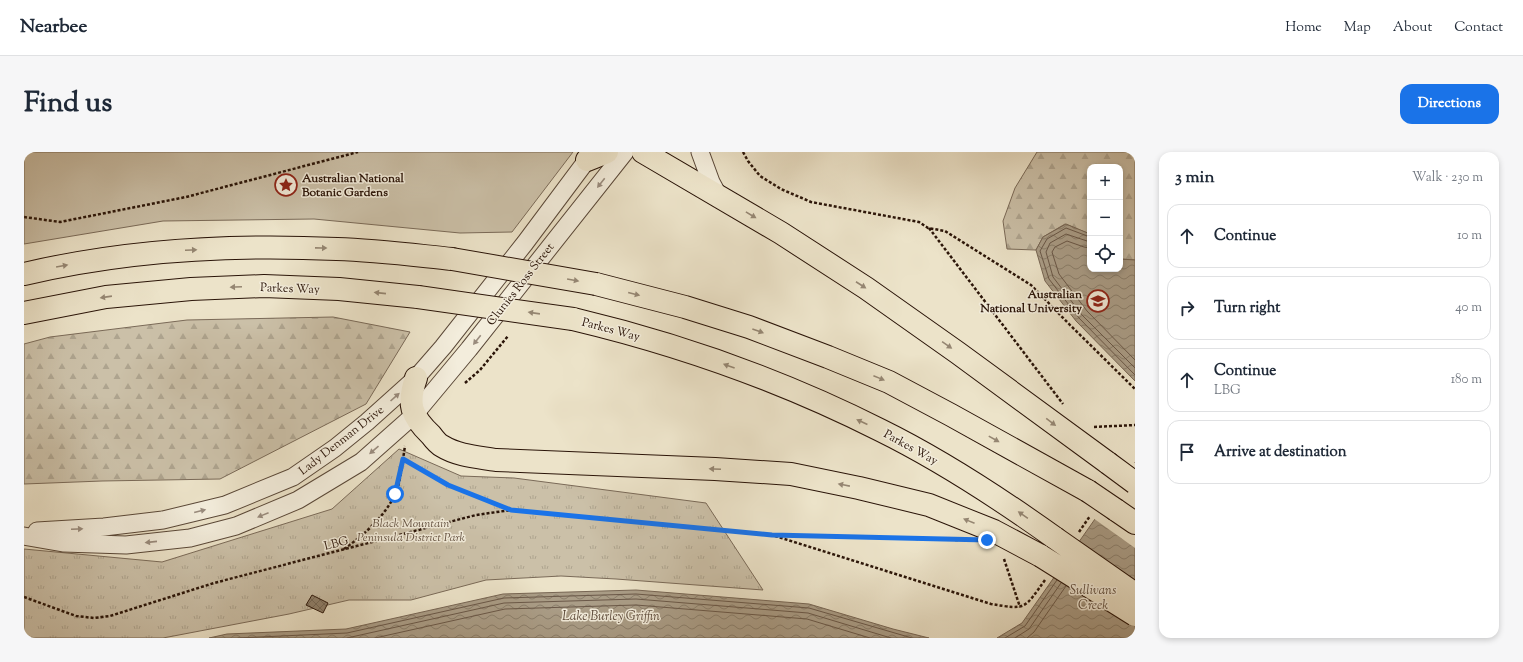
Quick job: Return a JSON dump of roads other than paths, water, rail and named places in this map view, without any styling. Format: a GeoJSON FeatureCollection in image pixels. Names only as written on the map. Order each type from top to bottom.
{"type":"FeatureCollection","features":[{"type":"Feature","properties":{"kind":"highway"},"geometry":{"type":"LineString","coordinates":[[590,156],[607,152]]}},
{"type":"Feature","properties":{"kind":"highway"},"geometry":{"type":"LineString","coordinates":[[643,152],[781,233],[866,288],[958,353],[1135,483]]}},
{"type":"Feature","properties":{"kind":"highway"},"geometry":{"type":"LineString","coordinates":[[24,274],[117,256],[192,250],[252,248],[336,249],[452,259],[596,284],[685,307],[749,327],[889,382],[1088,491],[1135,523]]}},
{"type":"Feature","properties":{"kind":"highway","name":"Parkes Way"},"geometry":{"type":"LineString","coordinates":[[24,313],[106,297],[198,288],[264,286],[340,289],[418,297],[573,319],[610,328],[675,347],[749,373],[817,401],[880,430],[947,466],[1000,499],[1135,594]]}},
{"type":"Feature","properties":{"kind":"highway"},"geometry":{"type":"LineString","coordinates":[[416,378],[412,390],[414,415],[420,424],[442,446],[464,454],[496,460],[715,469],[791,474],[859,488],[929,505],[994,531],[1041,556],[1135,615]]}},
{"type":"Feature","properties":{"kind":"street","name":"Clunies Ross Street"},"geometry":{"type":"LineString","coordinates":[[414,415],[469,349],[625,152]]}},
{"type":"Feature","properties":{"kind":"street"},"geometry":{"type":"LineString","coordinates":[[700,152],[711,182],[718,195]]}},
{"type":"Feature","properties":{"kind":"street","name":"Clunies Ross Street"},"geometry":{"type":"LineString","coordinates":[[416,378],[443,348],[525,244],[590,156]]}},
{"type":"Feature","properties":{"kind":"street","name":"Lady Denman Drive"},"geometry":{"type":"LineString","coordinates":[[24,532],[104,528],[162,520],[225,505],[293,477],[335,448],[367,422],[416,378]]}},
{"type":"Feature","properties":{"kind":"street","name":"Lady Denman Drive"},"geometry":{"type":"LineString","coordinates":[[24,536],[64,543],[126,545],[190,538],[236,526],[298,500],[355,466],[414,415]]}},
{"type":"Feature","properties":{"kind":"water","name":"Australian National University"},"geometry":{"type":"Polygon","coordinates":[[[1066,224],[1087,233],[1087,272],[1123,272],[1123,259],[1135,260],[1135,381],[1076,321],[1045,281],[1036,250],[1043,237],[1066,224]]]}},
{"type":"Feature","properties":{"kind":"water","name":"Sullivans Creek"},"geometry":{"type":"Polygon","coordinates":[[[1135,462],[1135,638],[997,638],[1022,623],[1135,462]]]}},
{"type":"Feature","properties":{"kind":"water","name":"Lake Burley Griffin"},"geometry":{"type":"Polygon","coordinates":[[[636,590],[809,604],[929,638],[209,638],[227,634],[346,629],[503,594],[636,590]]]}},
{"type":"Feature","properties":{"kind":"place","name":"Australian National Botanic Gardens"},"geometry":{"type":"Point","coordinates":[286,185]}},
{"type":"Feature","properties":{"kind":"place","name":"Australian National University"},"geometry":{"type":"Point","coordinates":[1098,301]}},
{"type":"Feature","properties":{"kind":"park label","name":"Black Mountain Peninsula District Park"},"geometry":{"type":"Point","coordinates":[411,530]}}]}
